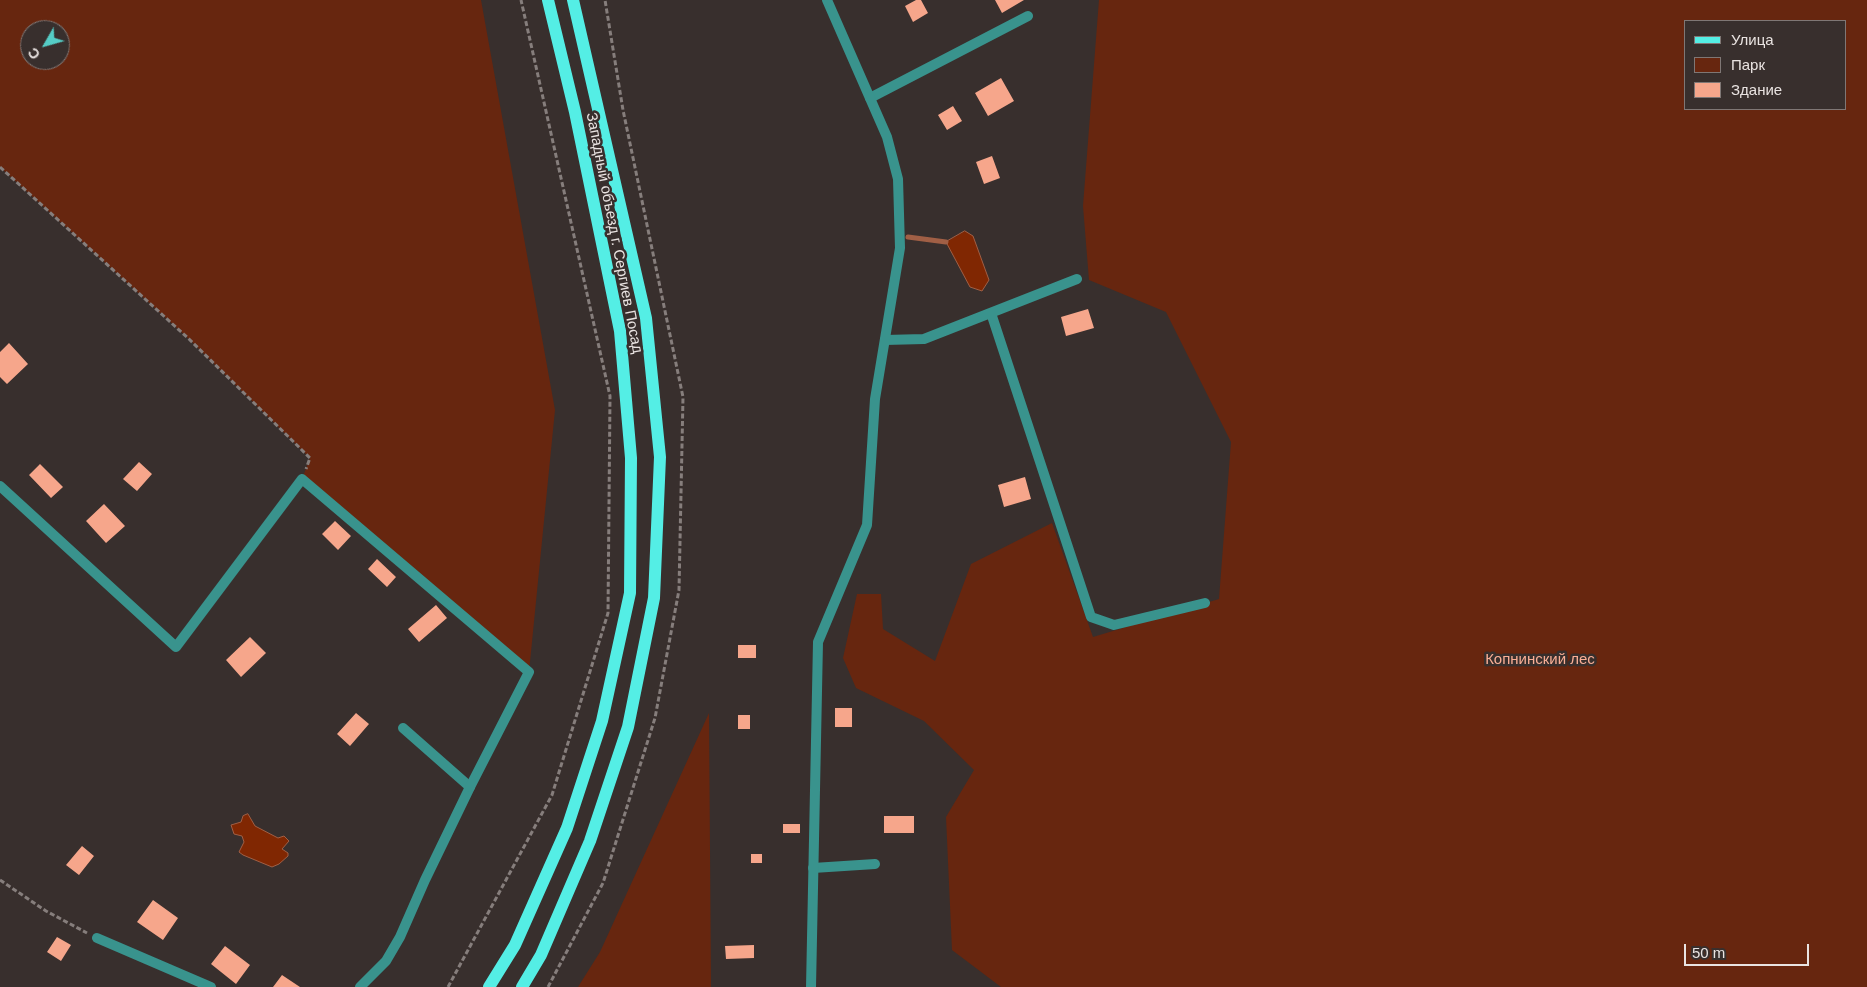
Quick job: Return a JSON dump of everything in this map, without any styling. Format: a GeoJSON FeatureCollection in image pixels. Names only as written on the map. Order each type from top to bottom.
{"type":"FeatureCollection","features":[{"type":"Feature","properties":{"kind":"main road","name":"Западный объезд г. Сергиев Посад"},"geometry":{"type":"LineString","coordinates":[[489,987],[515,944],[567,828],[602,721],[630,593],[631,458],[620,331],[575,112],[548,0]]}},
{"type":"Feature","properties":{"kind":"main road","name":"Западный объезд г. Сергиев Посад"},"geometry":{"type":"LineString","coordinates":[[522,987],[541,956],[590,841],[628,727],[654,598],[660,457],[646,318],[573,0]]}},
{"type":"Feature","properties":{"kind":"street"},"geometry":{"type":"LineString","coordinates":[[811,987],[818,642],[867,525],[875,399],[900,248],[898,179],[887,137],[827,0]]}},
{"type":"Feature","properties":{"kind":"street"},"geometry":{"type":"LineString","coordinates":[[870,98],[1028,16]]}},
{"type":"Feature","properties":{"kind":"street"},"geometry":{"type":"LineString","coordinates":[[885,340],[924,339],[1077,279]]}},
{"type":"Feature","properties":{"kind":"street"},"geometry":{"type":"LineString","coordinates":[[991,313],[1091,617],[1114,625],[1205,602]]}},
{"type":"Feature","properties":{"kind":"street"},"geometry":{"type":"LineString","coordinates":[[0,486],[176,647],[302,479],[529,672],[470,787],[400,937],[386,962],[360,987]]}},
{"type":"Feature","properties":{"kind":"street"},"geometry":{"type":"LineString","coordinates":[[402,728],[470,787]]}},
{"type":"Feature","properties":{"kind":"street"},"geometry":{"type":"LineString","coordinates":[[813,868],[875,864]]}},
{"type":"Feature","properties":{"kind":"street"},"geometry":{"type":"LineString","coordinates":[[97,938],[211,987]]}},
{"type":"Feature","properties":{"kind":"path"},"geometry":{"type":"LineString","coordinates":[[448,987],[552,795],[608,613],[610,396],[522,0]]}},
{"type":"Feature","properties":{"kind":"path"},"geometry":{"type":"LineString","coordinates":[[0,167],[189,339],[310,458],[302,479]]}},
{"type":"Feature","properties":{"kind":"path"},"geometry":{"type":"LineString","coordinates":[[0,880],[59,919],[97,938]]}},
{"type":"Feature","properties":{"kind":"green space"},"geometry":{"type":"Polygon","coordinates":[[[0,0],[481,0],[555,410],[529,672],[302,479],[310,458],[189,339],[0,167],[0,0]]]}},
{"type":"Feature","properties":{"kind":"green space","name":"Копнинский лес"},"geometry":{"type":"Polygon","coordinates":[[[1099,0],[1867,0],[1867,987],[1001,987],[952,950],[946,817],[974,770],[924,721],[856,688],[843,658],[857,594],[881,594],[883,629],[935,661],[971,564],[1052,523],[1093,637],[1219,599],[1231,442],[1166,312],[1089,280],[1083,206],[1099,0]]]}},
{"type":"Feature","properties":{"kind":"green space"},"geometry":{"type":"Polygon","coordinates":[[[709,713],[711,987],[578,987],[600,952],[709,713]]]}},
{"type":"Feature","properties":{"kind":"shaded area"},"geometry":{"type":"Polygon","coordinates":[[[965,231],[973,236],[989,280],[982,291],[970,287],[946,242],[965,231]]]}},
{"type":"Feature","properties":{"kind":"shaded area"},"geometry":{"type":"Polygon","coordinates":[[[248,814],[255,826],[278,838],[284,836],[289,841],[282,849],[288,853],[288,856],[279,864],[272,867],[239,852],[244,842],[242,836],[234,834],[231,825],[241,822],[243,816],[248,814]]]}},
{"type":"Feature","properties":{"kind":"building"},"geometry":{"type":"Polygon","coordinates":[[[916,0],[921,0],[928,13],[913,22],[905,6],[916,0]]]}},
{"type":"Feature","properties":{"kind":"building"},"geometry":{"type":"Polygon","coordinates":[[[995,0],[1024,0],[1002,13],[995,0]]]}},
{"type":"Feature","properties":{"kind":"building"},"geometry":{"type":"Polygon","coordinates":[[[1001,78],[1014,101],[988,116],[975,93],[1001,78]]]}},
{"type":"Feature","properties":{"kind":"building"},"geometry":{"type":"Polygon","coordinates":[[[953,106],[962,121],[947,130],[938,115],[953,106]]]}},
{"type":"Feature","properties":{"kind":"building"},"geometry":{"type":"Polygon","coordinates":[[[992,156],[1000,178],[984,184],[976,162],[992,156]]]}},
{"type":"Feature","properties":{"kind":"building"},"geometry":{"type":"Polygon","coordinates":[[[1088,309],[1094,328],[1066,336],[1061,317],[1088,309]]]}},
{"type":"Feature","properties":{"kind":"building"},"geometry":{"type":"Polygon","coordinates":[[[9,343],[28,364],[7,384],[0,377],[0,352],[9,343]]]}},
{"type":"Feature","properties":{"kind":"building"},"geometry":{"type":"Polygon","coordinates":[[[139,462],[152,474],[137,491],[123,479],[139,462]]]}},
{"type":"Feature","properties":{"kind":"building"},"geometry":{"type":"Polygon","coordinates":[[[40,464],[63,487],[51,498],[29,475],[40,464]]]}},
{"type":"Feature","properties":{"kind":"building"},"geometry":{"type":"Polygon","coordinates":[[[1025,477],[1031,499],[1004,507],[998,485],[1025,477]]]}},
{"type":"Feature","properties":{"kind":"building"},"geometry":{"type":"Polygon","coordinates":[[[104,504],[125,526],[106,543],[86,521],[104,504]]]}},
{"type":"Feature","properties":{"kind":"building"},"geometry":{"type":"Polygon","coordinates":[[[335,521],[351,536],[338,550],[322,534],[335,521]]]}},
{"type":"Feature","properties":{"kind":"building"},"geometry":{"type":"Polygon","coordinates":[[[377,559],[396,577],[387,587],[368,569],[377,559]]]}},
{"type":"Feature","properties":{"kind":"building"},"geometry":{"type":"Polygon","coordinates":[[[436,605],[447,618],[419,642],[408,629],[436,605]]]}},
{"type":"Feature","properties":{"kind":"building"},"geometry":{"type":"Polygon","coordinates":[[[250,637],[266,653],[241,677],[226,660],[250,637]]]}},
{"type":"Feature","properties":{"kind":"building"},"geometry":{"type":"Polygon","coordinates":[[[738,645],[756,645],[756,658],[738,658],[738,645]]]}},
{"type":"Feature","properties":{"kind":"building"},"geometry":{"type":"Polygon","coordinates":[[[835,708],[852,708],[852,727],[835,727],[835,708]]]}},
{"type":"Feature","properties":{"kind":"building"},"geometry":{"type":"Polygon","coordinates":[[[356,713],[369,724],[350,746],[337,734],[356,713]]]}},
{"type":"Feature","properties":{"kind":"building"},"geometry":{"type":"Polygon","coordinates":[[[738,715],[750,715],[750,729],[738,729],[738,715]]]}},
{"type":"Feature","properties":{"kind":"building"},"geometry":{"type":"Polygon","coordinates":[[[884,816],[914,816],[914,833],[884,833],[884,816]]]}},
{"type":"Feature","properties":{"kind":"building"},"geometry":{"type":"Polygon","coordinates":[[[783,824],[800,824],[800,833],[783,833],[783,824]]]}},
{"type":"Feature","properties":{"kind":"building"},"geometry":{"type":"Polygon","coordinates":[[[82,846],[94,856],[79,875],[66,865],[82,846]]]}},
{"type":"Feature","properties":{"kind":"building"},"geometry":{"type":"Polygon","coordinates":[[[751,854],[762,854],[762,863],[751,863],[751,854]]]}},
{"type":"Feature","properties":{"kind":"building"},"geometry":{"type":"Polygon","coordinates":[[[153,900],[178,918],[163,940],[137,922],[153,900]]]}},
{"type":"Feature","properties":{"kind":"building"},"geometry":{"type":"Polygon","coordinates":[[[57,937],[71,945],[61,961],[47,952],[57,937]]]}},
{"type":"Feature","properties":{"kind":"building"},"geometry":{"type":"Polygon","coordinates":[[[754,945],[754,958],[726,959],[725,946],[754,945]]]}},
{"type":"Feature","properties":{"kind":"building"},"geometry":{"type":"Polygon","coordinates":[[[225,946],[250,965],[236,984],[211,964],[225,946]]]}},
{"type":"Feature","properties":{"kind":"building"},"geometry":{"type":"Polygon","coordinates":[[[282,975],[300,987],[273,987],[282,975]]]}},
{"type":"Feature","properties":{"kind":"waterway"},"geometry":{"type":"LineString","coordinates":[[908,237],[946,242]]}}]}
